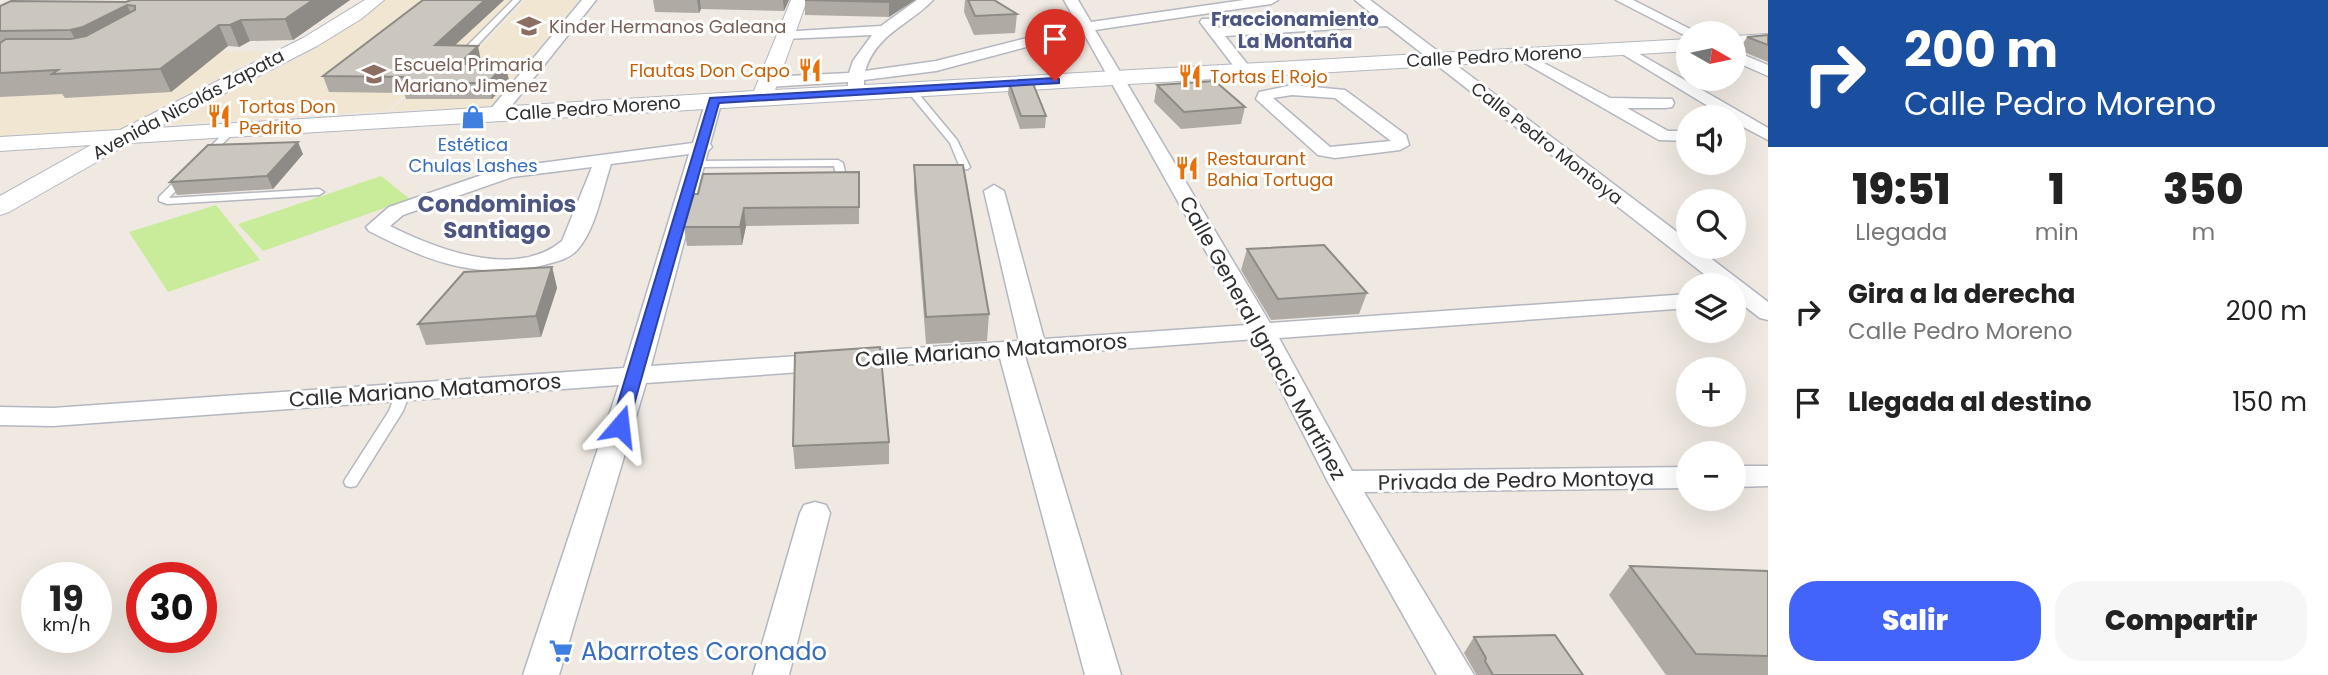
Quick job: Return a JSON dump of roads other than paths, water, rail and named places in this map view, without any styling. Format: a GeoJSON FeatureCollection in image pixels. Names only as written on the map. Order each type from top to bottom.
{"type":"FeatureCollection","features":[{"type":"Feature","properties":{"kind":"street","name":"Avenida Nicolás Zapata"},"geometry":{"type":"LineString","coordinates":[[0,208],[122,136],[287,53],[357,14],[376,0]]}},
{"type":"Feature","properties":{"kind":"street"},"geometry":{"type":"LineString","coordinates":[[495,115],[589,0]]}},
{"type":"Feature","properties":{"kind":"street"},"geometry":{"type":"LineString","coordinates":[[764,90],[799,0]]}},
{"type":"Feature","properties":{"kind":"street"},"geometry":{"type":"LineString","coordinates":[[856,85],[868,46],[883,30],[926,0]]}},
{"type":"Feature","properties":{"kind":"street","name":"Calle General Ignacio Martínez"},"geometry":{"type":"LineString","coordinates":[[1071,0],[1263,331],[1343,482],[1456,675]]}},
{"type":"Feature","properties":{"kind":"street"},"geometry":{"type":"LineString","coordinates":[[856,85],[1086,27],[1193,5],[1271,0]]}},
{"type":"Feature","properties":{"kind":"street","name":"Calle Pedro Montoya"},"geometry":{"type":"LineString","coordinates":[[1362,0],[1717,273]]}},
{"type":"Feature","properties":{"kind":"street"},"geometry":{"type":"LineString","coordinates":[[1623,0],[1676,26]]}},
{"type":"Feature","properties":{"kind":"street"},"geometry":{"type":"LineString","coordinates":[[1193,5],[1215,32],[1254,69],[1292,90],[1339,93],[1400,139],[1400,145],[1335,153],[1324,151],[1264,99],[1265,95],[1292,90]]}},
{"type":"Feature","properties":{"kind":"street"},"geometry":{"type":"LineString","coordinates":[[1215,32],[1390,22]]}},
{"type":"Feature","properties":{"kind":"street"},"geometry":{"type":"LineString","coordinates":[[785,35],[883,30]]}},
{"type":"Feature","properties":{"kind":"street"},"geometry":{"type":"LineString","coordinates":[[1746,41],[1768,40]]}},
{"type":"Feature","properties":{"kind":"street","name":"Calle Pedro Moreno"},"geometry":{"type":"LineString","coordinates":[[0,144],[714,100],[764,90],[856,85],[910,89],[1676,46]]}},
{"type":"Feature","properties":{"kind":"street"},"geometry":{"type":"LineString","coordinates":[[1624,49],[1768,136]]}},
{"type":"Feature","properties":{"kind":"street"},"geometry":{"type":"LineString","coordinates":[[1521,55],[1665,136],[1676,136]]}},
{"type":"Feature","properties":{"kind":"street"},"geometry":{"type":"LineString","coordinates":[[1746,61],[1768,71]]}},
{"type":"Feature","properties":{"kind":"street"},"geometry":{"type":"LineString","coordinates":[[541,675],[699,169],[714,100]]}},
{"type":"Feature","properties":{"kind":"street"},"geometry":{"type":"LineString","coordinates":[[1606,103],[1666,103]]}},
{"type":"Feature","properties":{"kind":"street"},"geometry":{"type":"LineString","coordinates":[[1746,136],[1768,136]]}},
{"type":"Feature","properties":{"kind":"street"},"geometry":{"type":"LineString","coordinates":[[604,159],[571,244],[555,255],[535,261],[491,268],[421,250],[376,227],[396,211],[509,172],[604,159],[699,169]]}},
{"type":"Feature","properties":{"kind":"street"},"geometry":{"type":"LineString","coordinates":[[994,191],[1021,347],[1102,675]]}},
{"type":"Feature","properties":{"kind":"street","name":"Calle Pedro Montoya"},"geometry":{"type":"LineString","coordinates":[[1746,295],[1768,313]]}},
{"type":"Feature","properties":{"kind":"street","name":"Calle Mariano Matamoros"},"geometry":{"type":"LineString","coordinates":[[0,416],[53,417],[404,390],[1676,302]]}},
{"type":"Feature","properties":{"kind":"street"},"geometry":{"type":"LineString","coordinates":[[1746,477],[1768,476]]}},
{"type":"Feature","properties":{"kind":"street","name":"Privada de Pedro Montoya"},"geometry":{"type":"LineString","coordinates":[[1343,482],[1676,477]]}},
{"type":"Feature","properties":{"kind":"street"},"geometry":{"type":"LineString","coordinates":[[771,675],[814,513]]}},
{"type":"Feature","properties":{"kind":"lane"},"geometry":{"type":"LineString","coordinates":[[467,51],[517,0]]}},
{"type":"Feature","properties":{"kind":"lane"},"geometry":{"type":"LineString","coordinates":[[910,89],[954,142],[965,167],[942,169]]}},
{"type":"Feature","properties":{"kind":"lane"},"geometry":{"type":"LineString","coordinates":[[197,164],[233,129]]}},
{"type":"Feature","properties":{"kind":"lane"},"geometry":{"type":"LineString","coordinates":[[699,169],[838,163],[841,176],[823,179]]}},
{"type":"Feature","properties":{"kind":"lane"},"geometry":{"type":"LineString","coordinates":[[189,173],[162,199],[167,201],[319,192]]}},
{"type":"Feature","properties":{"kind":"lane"},"geometry":{"type":"LineString","coordinates":[[351,482],[396,411],[404,390]]}},
{"type":"Feature","properties":{"kind":"place","name":"Kinder Hermanos Galeana"},"geometry":{"type":"Point","coordinates":[529,26]}},
{"type":"Feature","properties":{"kind":"place","name":"Flautas Don Capo"},"geometry":{"type":"Point","coordinates":[810,70]}},
{"type":"Feature","properties":{"kind":"place","name":"Escuela Primaria Mariano Jimenez"},"geometry":{"type":"Point","coordinates":[374,74]}},
{"type":"Feature","properties":{"kind":"place","name":"Tortas El Rojo"},"geometry":{"type":"Point","coordinates":[1190,76]}},
{"type":"Feature","properties":{"kind":"place","name":"Tortas Don Pedrito"},"geometry":{"type":"Point","coordinates":[219,116]}},
{"type":"Feature","properties":{"kind":"place","name":"Estética Chulas Lashes"},"geometry":{"type":"Point","coordinates":[473,117]}},
{"type":"Feature","properties":{"kind":"place","name":"Restaurant Bahia Tortuga"},"geometry":{"type":"Point","coordinates":[1187,168]}},
{"type":"Feature","properties":{"kind":"place","name":"Abarrotes Coronado"},"geometry":{"type":"Point","coordinates":[561,651]}},
{"type":"Feature","properties":{"kind":"district","name":"Fraccionamiento La Montaña"},"geometry":{"type":"Point","coordinates":[1295,30]}},
{"type":"Feature","properties":{"kind":"district","name":"Condominios Santiago"},"geometry":{"type":"Point","coordinates":[497,217]}}]}
